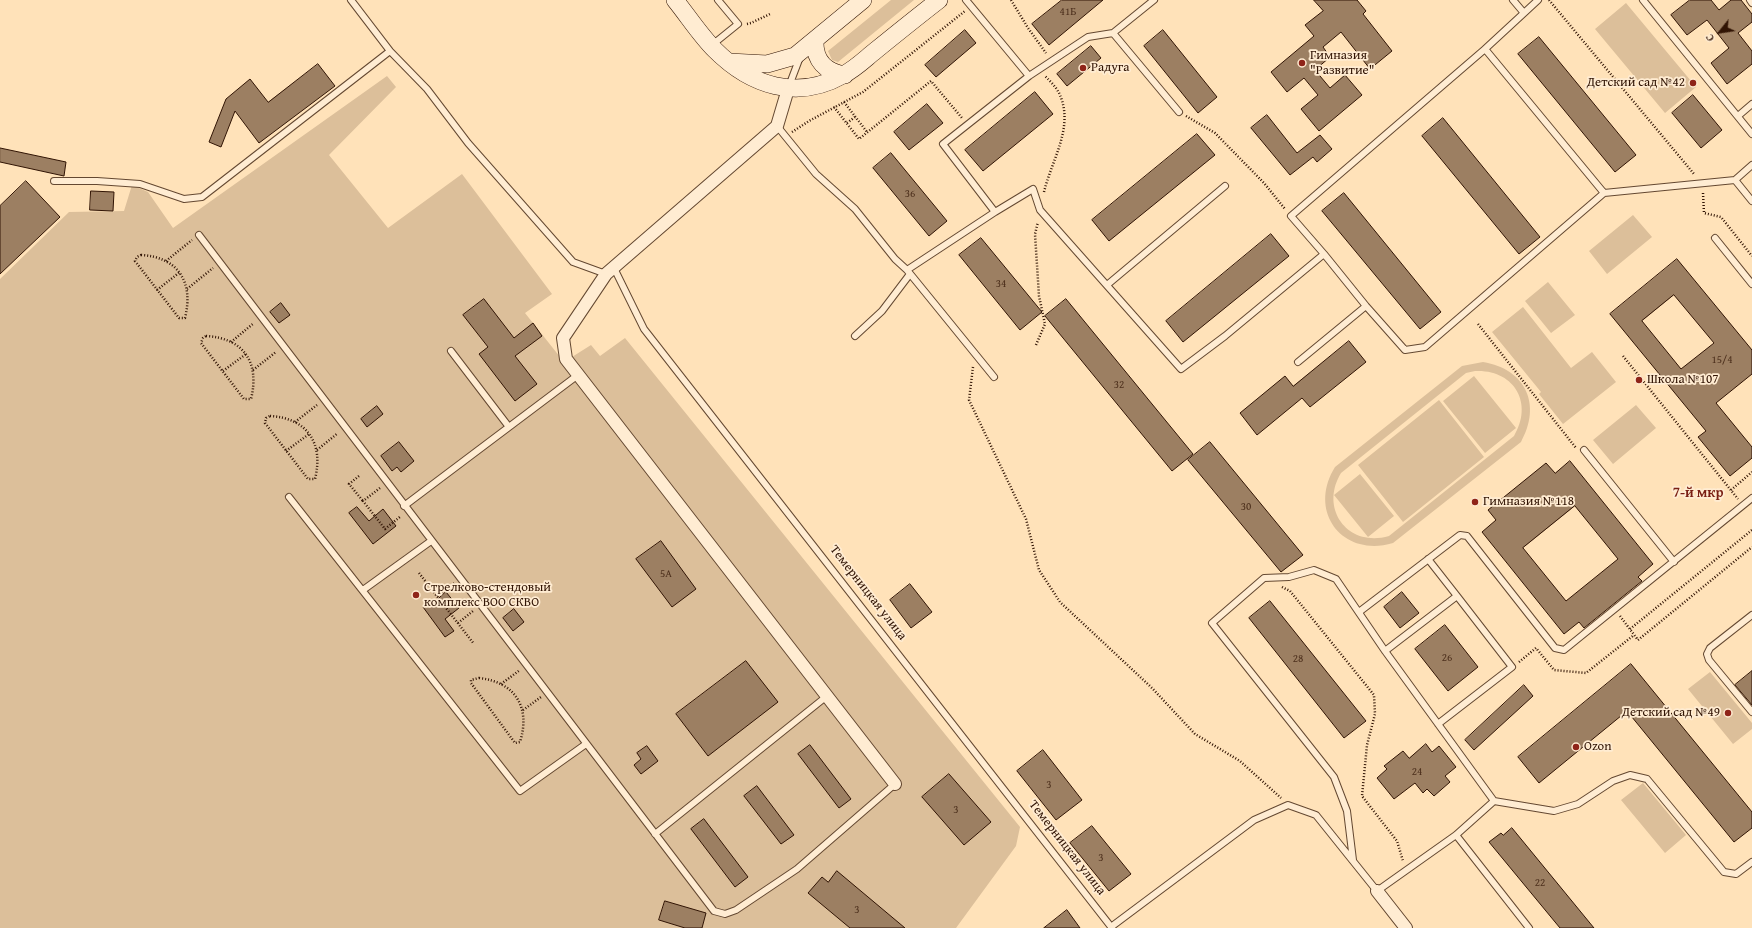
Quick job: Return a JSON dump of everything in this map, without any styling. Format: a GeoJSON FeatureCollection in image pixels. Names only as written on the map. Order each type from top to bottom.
{"type":"FeatureCollection","features":[{"type":"Feature","properties":{"kind":"main road"},"geometry":{"type":"LineString","coordinates":[[675,0],[711,45],[728,62],[752,79],[788,89],[809,88],[845,75],[939,0]]}},
{"type":"Feature","properties":{"kind":"main road"},"geometry":{"type":"LineString","coordinates":[[728,62],[767,64],[795,56],[863,0]]}},
{"type":"Feature","properties":{"kind":"main road"},"geometry":{"type":"LineString","coordinates":[[809,45],[815,48],[822,64],[828,70],[845,75]]}},
{"type":"Feature","properties":{"kind":"street"},"geometry":{"type":"LineString","coordinates":[[788,89],[777,126],[610,271],[563,338],[566,358],[895,784]]}},
{"type":"Feature","properties":{"kind":"street"},"geometry":{"type":"LineString","coordinates":[[1377,892],[1406,928]]}},
{"type":"Feature","properties":{"kind":"lane"},"geometry":{"type":"LineString","coordinates":[[351,0],[390,51],[427,89],[468,143],[573,262],[610,271]]}},
{"type":"Feature","properties":{"kind":"lane"},"geometry":{"type":"LineString","coordinates":[[711,45],[738,24],[718,0]]}},
{"type":"Feature","properties":{"kind":"lane"},"geometry":{"type":"LineString","coordinates":[[966,0],[1029,76]]}},
{"type":"Feature","properties":{"kind":"lane"},"geometry":{"type":"LineString","coordinates":[[995,212],[943,144],[1029,76],[1088,37],[1113,33],[1154,0]]}},
{"type":"Feature","properties":{"kind":"lane"},"geometry":{"type":"LineString","coordinates":[[1513,0],[1524,13]]}},
{"type":"Feature","properties":{"kind":"lane"},"geometry":{"type":"LineString","coordinates":[[1538,0],[1485,49],[1291,216],[1405,350],[1425,347],[1604,193],[1735,180],[1752,165]]}},
{"type":"Feature","properties":{"kind":"lane"},"geometry":{"type":"LineString","coordinates":[[1643,0],[1752,134]]}},
{"type":"Feature","properties":{"kind":"lane"},"geometry":{"type":"LineString","coordinates":[[1113,33],[1178,112]]}},
{"type":"Feature","properties":{"kind":"lane"},"geometry":{"type":"LineString","coordinates":[[788,89],[809,45]]}},
{"type":"Feature","properties":{"kind":"lane"},"geometry":{"type":"LineString","coordinates":[[1485,49],[1604,193]]}},
{"type":"Feature","properties":{"kind":"lane"},"geometry":{"type":"LineString","coordinates":[[54,181],[97,180],[140,184],[184,199],[202,197],[390,51]]}},
{"type":"Feature","properties":{"kind":"lane"},"geometry":{"type":"LineString","coordinates":[[1738,116],[1752,104]]}},
{"type":"Feature","properties":{"kind":"lane"},"geometry":{"type":"LineString","coordinates":[[777,126],[816,174],[855,209],[895,259],[909,272],[994,378]]}},
{"type":"Feature","properties":{"kind":"lane"},"geometry":{"type":"LineString","coordinates":[[1735,180],[1752,201]]}},
{"type":"Feature","properties":{"kind":"lane"},"geometry":{"type":"LineString","coordinates":[[1107,284],[1225,186]]}},
{"type":"Feature","properties":{"kind":"lane"},"geometry":{"type":"LineString","coordinates":[[855,336],[882,311],[909,272],[995,212],[1033,189],[1040,210],[1181,369],[1224,336],[1324,254]]}},
{"type":"Feature","properties":{"kind":"lane"},"geometry":{"type":"LineString","coordinates":[[199,235],[386,483],[714,911],[725,914],[736,910],[797,869],[895,784]]}},
{"type":"Feature","properties":{"kind":"lane"},"geometry":{"type":"LineString","coordinates":[[1715,238],[1752,284]]}},
{"type":"Feature","properties":{"kind":"lane","name":"Темерницкая улица"},"geometry":{"type":"LineString","coordinates":[[610,271],[644,329],[1112,928]]}},
{"type":"Feature","properties":{"kind":"lane"},"geometry":{"type":"LineString","coordinates":[[1298,362],[1366,306]]}},
{"type":"Feature","properties":{"kind":"lane"},"geometry":{"type":"LineString","coordinates":[[451,351],[509,427]]}},
{"type":"Feature","properties":{"kind":"lane"},"geometry":{"type":"LineString","coordinates":[[406,508],[578,375]]}},
{"type":"Feature","properties":{"kind":"lane"},"geometry":{"type":"LineString","coordinates":[[1584,450],[1674,562]]}},
{"type":"Feature","properties":{"kind":"lane"},"geometry":{"type":"LineString","coordinates":[[289,497],[520,791],[586,744]]}},
{"type":"Feature","properties":{"kind":"lane"},"geometry":{"type":"LineString","coordinates":[[1359,612],[1460,535],[1466,536],[1555,648],[1564,650],[1752,498]]}},
{"type":"Feature","properties":{"kind":"lane"},"geometry":{"type":"LineString","coordinates":[[363,590],[431,541]]}},
{"type":"Feature","properties":{"kind":"lane"},"geometry":{"type":"LineString","coordinates":[[1428,559],[1512,667],[1438,724]]}},
{"type":"Feature","properties":{"kind":"lane"},"geometry":{"type":"LineString","coordinates":[[1353,860],[1347,811],[1334,777],[1212,623],[1264,578],[1289,577],[1314,570],[1336,579],[1385,651],[1494,802],[1554,811],[1578,804],[1614,780],[1630,774],[1647,779],[1724,872],[1736,874],[1752,862]]}},
{"type":"Feature","properties":{"kind":"lane"},"geometry":{"type":"LineString","coordinates":[[1385,651],[1457,596]]}},
{"type":"Feature","properties":{"kind":"lane"},"geometry":{"type":"LineString","coordinates":[[1752,615],[1710,648],[1707,654],[1710,660],[1752,712]]}},
{"type":"Feature","properties":{"kind":"lane"},"geometry":{"type":"LineString","coordinates":[[655,834],[828,696]]}},
{"type":"Feature","properties":{"kind":"lane"},"geometry":{"type":"LineString","coordinates":[[1112,928],[1254,820],[1288,805],[1316,815],[1377,892],[1456,835],[1494,802]]}},
{"type":"Feature","properties":{"kind":"lane"},"geometry":{"type":"LineString","coordinates":[[1456,835],[1529,928]]}},
{"type":"Feature","properties":{"kind":"path"},"geometry":{"type":"LineString","coordinates":[[1011,0],[1028,28],[1052,61]]}},
{"type":"Feature","properties":{"kind":"path"},"geometry":{"type":"LineString","coordinates":[[1549,0],[1696,177]]}},
{"type":"Feature","properties":{"kind":"path"},"geometry":{"type":"LineString","coordinates":[[786,137],[809,120],[863,92],[971,6]]}},
{"type":"Feature","properties":{"kind":"path"},"geometry":{"type":"LineString","coordinates":[[738,24],[751,23],[770,14]]}},
{"type":"Feature","properties":{"kind":"path"},"geometry":{"type":"LineString","coordinates":[[834,107],[859,139],[931,81],[967,124]]}},
{"type":"Feature","properties":{"kind":"path"},"geometry":{"type":"LineString","coordinates":[[844,102],[867,132]]}},
{"type":"Feature","properties":{"kind":"path"},"geometry":{"type":"LineString","coordinates":[[1178,112],[1215,133],[1264,183],[1291,216]]}},
{"type":"Feature","properties":{"kind":"path"},"geometry":{"type":"LineString","coordinates":[[847,123],[855,117]]}},
{"type":"Feature","properties":{"kind":"path"},"geometry":{"type":"LineString","coordinates":[[1702,184],[1704,213],[1721,217],[1752,256]]}},
{"type":"Feature","properties":{"kind":"path"},"geometry":{"type":"LineString","coordinates":[[166,260],[199,235]]}},
{"type":"Feature","properties":{"kind":"path"},"geometry":{"type":"LineString","coordinates":[[141,255],[162,258],[180,272],[187,289],[189,299],[185,318],[179,318],[135,261],[137,257],[141,255]]}},
{"type":"Feature","properties":{"kind":"path"},"geometry":{"type":"LineString","coordinates":[[187,289],[220,263]]}},
{"type":"Feature","properties":{"kind":"path"},"geometry":{"type":"LineString","coordinates":[[157,290],[180,272]]}},
{"type":"Feature","properties":{"kind":"path"},"geometry":{"type":"LineString","coordinates":[[232,342],[261,318]]}},
{"type":"Feature","properties":{"kind":"path"},"geometry":{"type":"LineString","coordinates":[[1478,324],[1578,450],[1584,450]]}},
{"type":"Feature","properties":{"kind":"path"},"geometry":{"type":"LineString","coordinates":[[206,336],[227,339],[246,354],[253,370],[254,380],[251,399],[244,399],[201,342],[206,336]]}},
{"type":"Feature","properties":{"kind":"path"},"geometry":{"type":"LineString","coordinates":[[253,370],[283,347]]}},
{"type":"Feature","properties":{"kind":"path"},"geometry":{"type":"LineString","coordinates":[[223,371],[246,354]]}},
{"type":"Feature","properties":{"kind":"path"},"geometry":{"type":"LineString","coordinates":[[975,354],[969,400],[1026,519],[1039,570],[1060,602],[1152,688],[1195,734],[1240,761],[1288,805]]}},
{"type":"Feature","properties":{"kind":"path"},"geometry":{"type":"LineString","coordinates":[[1623,356],[1744,505]]}},
{"type":"Feature","properties":{"kind":"path"},"geometry":{"type":"LineString","coordinates":[[295,422],[323,400]]}},
{"type":"Feature","properties":{"kind":"path"},"geometry":{"type":"LineString","coordinates":[[270,416],[291,419],[309,434],[317,450],[318,460],[315,479],[308,479],[265,423],[266,418],[270,416]]}},
{"type":"Feature","properties":{"kind":"path"},"geometry":{"type":"LineString","coordinates":[[317,450],[345,428]]}},
{"type":"Feature","properties":{"kind":"path"},"geometry":{"type":"LineString","coordinates":[[286,451],[309,434]]}},
{"type":"Feature","properties":{"kind":"path"},"geometry":{"type":"LineString","coordinates":[[1731,490],[1752,472]]}},
{"type":"Feature","properties":{"kind":"path"},"geometry":{"type":"LineString","coordinates":[[359,476],[349,484],[385,529],[406,508]]}},
{"type":"Feature","properties":{"kind":"path"},"geometry":{"type":"LineString","coordinates":[[363,501],[386,483]]}},
{"type":"Feature","properties":{"kind":"path"},"geometry":{"type":"LineString","coordinates":[[1630,629],[1752,530]]}},
{"type":"Feature","properties":{"kind":"path"},"geometry":{"type":"LineString","coordinates":[[1615,610],[1638,640],[1752,547]]}},
{"type":"Feature","properties":{"kind":"path"},"geometry":{"type":"LineString","coordinates":[[419,574],[474,644]]}},
{"type":"Feature","properties":{"kind":"path"},"geometry":{"type":"LineString","coordinates":[[437,596],[460,578]]}},
{"type":"Feature","properties":{"kind":"path"},"geometry":{"type":"LineString","coordinates":[[1264,578],[1290,591],[1374,695],[1375,714],[1367,745],[1362,796],[1397,841],[1406,871]]}},
{"type":"Feature","properties":{"kind":"path"},"geometry":{"type":"LineString","coordinates":[[458,623],[481,606]]}},
{"type":"Feature","properties":{"kind":"path"},"geometry":{"type":"LineString","coordinates":[[1512,667],[1536,648],[1554,670],[1586,673],[1634,635]]}},
{"type":"Feature","properties":{"kind":"path"},"geometry":{"type":"LineString","coordinates":[[501,684],[526,665]]}},
{"type":"Feature","properties":{"kind":"path"},"geometry":{"type":"LineString","coordinates":[[479,678],[494,680],[501,684],[513,693],[523,710],[520,742],[515,743],[471,683],[471,680],[479,678]]}},
{"type":"Feature","properties":{"kind":"path"},"geometry":{"type":"LineString","coordinates":[[523,710],[547,692]]}},
{"type":"Feature","properties":{"kind":"shaded area"},"geometry":{"type":"Polygon","coordinates":[[[891,0],[914,0],[838,62],[832,60],[828,51],[891,0]]]}},
{"type":"Feature","properties":{"kind":"shaded area"},"geometry":{"type":"Polygon","coordinates":[[[1626,3],[1696,87],[1665,113],[1595,29],[1626,3]]]}},
{"type":"Feature","properties":{"kind":"shaded area","name":"Стрелково-стендовый комплекс ВОО СКВО"},"geometry":{"type":"Polygon","coordinates":[[[387,76],[396,87],[329,155],[388,228],[462,174],[552,294],[525,313],[564,362],[591,345],[600,356],[625,338],[1020,827],[1016,846],[956,928],[0,928],[0,279],[69,212],[124,211],[132,185],[148,192],[173,228],[387,76]]]}},
{"type":"Feature","properties":{"kind":"shaded area"},"geometry":{"type":"Polygon","coordinates":[[[1633,215],[1652,237],[1607,274],[1589,251],[1633,215]]]}},
{"type":"Feature","properties":{"kind":"shaded area"},"geometry":{"type":"Polygon","coordinates":[[[1548,282],[1575,315],[1551,333],[1525,301],[1548,282]]]}},
{"type":"Feature","properties":{"kind":"shaded area"},"geometry":{"type":"Polygon","coordinates":[[[1523,307],[1571,368],[1592,352],[1616,382],[1563,424],[1539,394],[1541,392],[1492,332],[1523,307]]]}},
{"type":"Feature","properties":{"kind":"shaded area"},"geometry":{"type":"Polygon","coordinates":[[[1483,362],[1498,366],[1510,372],[1519,381],[1526,391],[1530,402],[1530,415],[1527,428],[1521,442],[1393,543],[1375,546],[1359,544],[1345,537],[1335,528],[1328,515],[1325,500],[1327,484],[1335,467],[1462,366],[1483,362]],[[1475,371],[1466,373],[1341,473],[1335,487],[1333,500],[1336,512],[1341,522],[1350,531],[1361,536],[1374,538],[1389,536],[1514,436],[1520,424],[1522,412],[1521,400],[1517,390],[1510,382],[1489,372],[1475,371]]]}},
{"type":"Feature","properties":{"kind":"shaded area"},"geometry":{"type":"Polygon","coordinates":[[[1474,376],[1516,428],[1485,453],[1443,401],[1474,376]]]}},
{"type":"Feature","properties":{"kind":"shaded area"},"geometry":{"type":"Polygon","coordinates":[[[1439,400],[1484,457],[1403,522],[1358,465],[1439,400]]]}},
{"type":"Feature","properties":{"kind":"shaded area"},"geometry":{"type":"Polygon","coordinates":[[[1636,405],[1656,428],[1613,464],[1593,440],[1636,405]]]}},
{"type":"Feature","properties":{"kind":"shaded area"},"geometry":{"type":"Polygon","coordinates":[[[1360,474],[1394,516],[1368,537],[1334,495],[1360,474]]]}},
{"type":"Feature","properties":{"kind":"shaded area"},"geometry":{"type":"Polygon","coordinates":[[[1710,672],[1752,723],[1752,729],[1733,744],[1688,689],[1710,672]]]}},
{"type":"Feature","properties":{"kind":"shaded area"},"geometry":{"type":"Polygon","coordinates":[[[1643,783],[1686,835],[1665,853],[1621,800],[1643,783]]]}},
{"type":"Feature","properties":{"kind":"building"},"geometry":{"type":"Polygon","coordinates":[[[1062,0],[1103,0],[1049,45],[1032,24],[1062,0]]]}},
{"type":"Feature","properties":{"kind":"building","name":"Гимназия \"Развитие\""},"geometry":{"type":"Polygon","coordinates":[[[1314,0],[1357,0],[1366,11],[1363,14],[1392,51],[1370,69],[1341,32],[1323,47],[1330,57],[1315,70],[1330,88],[1345,75],[1362,95],[1319,131],[1301,109],[1318,95],[1304,78],[1287,92],[1271,72],[1314,36],[1305,25],[1323,11],[1314,0]]]}},
{"type":"Feature","properties":{"kind":"building"},"geometry":{"type":"Polygon","coordinates":[[[1690,0],[1711,0],[1719,10],[1731,0],[1741,0],[1752,14],[1752,22],[1738,33],[1752,51],[1752,64],[1727,84],[1711,63],[1729,48],[1707,20],[1687,35],[1671,15],[1690,0]]]}},
{"type":"Feature","properties":{"kind":"building"},"geometry":{"type":"Polygon","coordinates":[[[965,30],[976,43],[936,77],[925,65],[965,30]]]}},
{"type":"Feature","properties":{"kind":"building"},"geometry":{"type":"Polygon","coordinates":[[[1163,30],[1217,97],[1198,113],[1144,46],[1163,30]]]}},
{"type":"Feature","properties":{"kind":"building"},"geometry":{"type":"Polygon","coordinates":[[[1539,37],[1636,155],[1615,172],[1518,54],[1539,37]]]}},
{"type":"Feature","properties":{"kind":"building"},"geometry":{"type":"Polygon","coordinates":[[[1091,46],[1101,58],[1067,86],[1057,74],[1091,46]]]}},
{"type":"Feature","properties":{"kind":"building"},"geometry":{"type":"Polygon","coordinates":[[[318,64],[335,86],[259,143],[235,111],[221,147],[209,142],[226,99],[250,79],[268,102],[318,64]]]}},
{"type":"Feature","properties":{"kind":"building"},"geometry":{"type":"Polygon","coordinates":[[[1035,92],[1053,114],[983,171],[965,150],[1035,92]]]}},
{"type":"Feature","properties":{"kind":"building"},"geometry":{"type":"Polygon","coordinates":[[[1693,95],[1722,130],[1701,148],[1672,113],[1693,95]]]}},
{"type":"Feature","properties":{"kind":"building"},"geometry":{"type":"Polygon","coordinates":[[[927,104],[943,123],[909,150],[894,132],[927,104]]]}},
{"type":"Feature","properties":{"kind":"building"},"geometry":{"type":"Polygon","coordinates":[[[1267,115],[1297,153],[1320,135],[1332,149],[1317,162],[1313,157],[1290,175],[1251,128],[1267,115]]]}},
{"type":"Feature","properties":{"kind":"building"},"geometry":{"type":"Polygon","coordinates":[[[1443,118],[1540,237],[1519,254],[1422,136],[1443,118]]]}},
{"type":"Feature","properties":{"kind":"building"},"geometry":{"type":"Polygon","coordinates":[[[1197,134],[1215,155],[1109,241],[1092,220],[1197,134]]]}},
{"type":"Feature","properties":{"kind":"building"},"geometry":{"type":"Polygon","coordinates":[[[0,148],[66,162],[64,176],[0,162],[0,148]]]}},
{"type":"Feature","properties":{"kind":"building"},"geometry":{"type":"Polygon","coordinates":[[[891,153],[947,221],[929,236],[873,168],[891,153]]]}},
{"type":"Feature","properties":{"kind":"building"},"geometry":{"type":"Polygon","coordinates":[[[26,181],[60,217],[0,274],[0,206],[26,181]]]}},
{"type":"Feature","properties":{"kind":"building"},"geometry":{"type":"Polygon","coordinates":[[[91,191],[114,192],[113,211],[90,210],[91,191]]]}},
{"type":"Feature","properties":{"kind":"building"},"geometry":{"type":"Polygon","coordinates":[[[1344,193],[1441,312],[1420,329],[1322,211],[1344,193]]]}},
{"type":"Feature","properties":{"kind":"building"},"geometry":{"type":"Polygon","coordinates":[[[1271,234],[1289,256],[1183,342],[1166,321],[1271,234]]]}},
{"type":"Feature","properties":{"kind":"building"},"geometry":{"type":"Polygon","coordinates":[[[981,238],[1042,312],[1020,330],[959,255],[981,238]]]}},
{"type":"Feature","properties":{"kind":"building"},"geometry":{"type":"Polygon","coordinates":[[[1677,259],[1752,350],[1752,374],[1716,403],[1752,447],[1752,458],[1730,476],[1698,437],[1706,431],[1610,314],[1677,259]],[[1674,295],[1642,321],[1681,369],[1714,343],[1674,295]]]}},
{"type":"Feature","properties":{"kind":"building"},"geometry":{"type":"Polygon","coordinates":[[[484,299],[514,338],[533,323],[542,336],[515,356],[537,384],[515,401],[479,354],[488,347],[463,315],[484,299]]]}},
{"type":"Feature","properties":{"kind":"building"},"geometry":{"type":"Polygon","coordinates":[[[1066,299],[1193,454],[1172,471],[1045,316],[1066,299]]]}},
{"type":"Feature","properties":{"kind":"building"},"geometry":{"type":"Polygon","coordinates":[[[281,303],[290,315],[279,323],[270,312],[281,303]]]}},
{"type":"Feature","properties":{"kind":"building"},"geometry":{"type":"Polygon","coordinates":[[[1349,341],[1366,362],[1310,407],[1302,398],[1257,435],[1240,413],[1285,376],[1293,386],[1349,341]]]}},
{"type":"Feature","properties":{"kind":"building"},"geometry":{"type":"Polygon","coordinates":[[[377,406],[383,414],[367,427],[361,419],[377,406]]]}},
{"type":"Feature","properties":{"kind":"building"},"geometry":{"type":"Polygon","coordinates":[[[399,442],[414,461],[401,472],[397,467],[392,471],[381,456],[399,442]]]}},
{"type":"Feature","properties":{"kind":"building"},"geometry":{"type":"Polygon","coordinates":[[[1210,442],[1303,555],[1281,572],[1188,460],[1210,442]]]}},
{"type":"Feature","properties":{"kind":"building"},"geometry":{"type":"Polygon","coordinates":[[[1570,461],[1653,564],[1638,577],[1642,581],[1584,628],[1579,622],[1564,634],[1482,532],[1496,520],[1488,510],[1546,463],[1555,473],[1570,461]],[[1575,506],[1523,548],[1566,601],[1618,559],[1575,506]]]}},
{"type":"Feature","properties":{"kind":"building"},"geometry":{"type":"Polygon","coordinates":[[[357,507],[369,521],[383,509],[396,526],[373,544],[349,513],[357,507]]]}},
{"type":"Feature","properties":{"kind":"building"},"geometry":{"type":"Polygon","coordinates":[[[661,541],[696,589],[672,607],[636,559],[661,541]]]}},
{"type":"Feature","properties":{"kind":"building"},"geometry":{"type":"Polygon","coordinates":[[[910,584],[932,612],[911,628],[890,600],[910,584]]]}},
{"type":"Feature","properties":{"kind":"building"},"geometry":{"type":"Polygon","coordinates":[[[446,592],[459,608],[445,619],[454,631],[445,637],[423,607],[431,600],[433,603],[446,592]]]}},
{"type":"Feature","properties":{"kind":"building"},"geometry":{"type":"Polygon","coordinates":[[[1402,592],[1419,613],[1400,628],[1384,607],[1402,592]]]}},
{"type":"Feature","properties":{"kind":"building"},"geometry":{"type":"Polygon","coordinates":[[[1270,601],[1366,721],[1344,738],[1249,618],[1270,601]]]}},
{"type":"Feature","properties":{"kind":"building"},"geometry":{"type":"Polygon","coordinates":[[[514,609],[524,622],[513,631],[503,618],[514,609]]]}},
{"type":"Feature","properties":{"kind":"building"},"geometry":{"type":"Polygon","coordinates":[[[1445,625],[1478,667],[1448,691],[1415,649],[1445,625]]]}},
{"type":"Feature","properties":{"kind":"building"},"geometry":{"type":"Polygon","coordinates":[[[746,661],[778,702],[708,756],[676,714],[746,661]]]}},
{"type":"Feature","properties":{"kind":"building"},"geometry":{"type":"Polygon","coordinates":[[[1631,664],[1752,812],[1752,828],[1734,842],[1627,711],[1539,783],[1518,757],[1631,664]]]}},
{"type":"Feature","properties":{"kind":"building"},"geometry":{"type":"Polygon","coordinates":[[[1752,671],[1752,705],[1735,685],[1752,671]]]}},
{"type":"Feature","properties":{"kind":"building"},"geometry":{"type":"Polygon","coordinates":[[[1524,685],[1533,696],[1474,750],[1465,740],[1524,685]]]}},
{"type":"Feature","properties":{"kind":"building"},"geometry":{"type":"Polygon","coordinates":[[[1426,744],[1432,752],[1439,746],[1456,767],[1445,776],[1450,782],[1434,796],[1427,789],[1423,793],[1415,783],[1394,799],[1377,778],[1387,769],[1384,766],[1403,751],[1409,758],[1426,744]]]}},
{"type":"Feature","properties":{"kind":"building"},"geometry":{"type":"Polygon","coordinates":[[[810,745],[851,799],[839,808],[798,754],[810,745]]]}},
{"type":"Feature","properties":{"kind":"building"},"geometry":{"type":"Polygon","coordinates":[[[647,746],[658,761],[641,774],[634,765],[641,759],[637,753],[647,746]]]}},
{"type":"Feature","properties":{"kind":"building"},"geometry":{"type":"Polygon","coordinates":[[[1043,750],[1082,800],[1056,820],[1017,771],[1043,750]]]}},
{"type":"Feature","properties":{"kind":"building"},"geometry":{"type":"Polygon","coordinates":[[[949,774],[991,822],[964,845],[922,797],[949,774]]]}},
{"type":"Feature","properties":{"kind":"building"},"geometry":{"type":"Polygon","coordinates":[[[757,786],[794,835],[781,844],[744,796],[757,786]]]}},
{"type":"Feature","properties":{"kind":"building"},"geometry":{"type":"Polygon","coordinates":[[[704,819],[748,877],[735,887],[691,829],[704,819]]]}},
{"type":"Feature","properties":{"kind":"building"},"geometry":{"type":"Polygon","coordinates":[[[1092,826],[1131,874],[1109,891],[1070,843],[1092,826]]]}},
{"type":"Feature","properties":{"kind":"building"},"geometry":{"type":"Polygon","coordinates":[[[1512,828],[1594,928],[1560,928],[1489,842],[1501,833],[1503,835],[1512,828]]]}},
{"type":"Feature","properties":{"kind":"building"},"geometry":{"type":"Polygon","coordinates":[[[837,871],[905,928],[850,928],[808,893],[822,877],[828,882],[837,871]]]}},
{"type":"Feature","properties":{"kind":"building"},"geometry":{"type":"Polygon","coordinates":[[[665,901],[706,913],[702,928],[685,928],[659,920],[665,901]]]}},
{"type":"Feature","properties":{"kind":"building"},"geometry":{"type":"Polygon","coordinates":[[[1067,910],[1080,928],[1044,928],[1067,910]]]}},
{"type":"Feature","properties":{"kind":"place","name":"Гимназия \"Развитие\""},"geometry":{"type":"Point","coordinates":[1302,63]}},
{"type":"Feature","properties":{"kind":"place","name":"Радуга"},"geometry":{"type":"Point","coordinates":[1083,68]}},
{"type":"Feature","properties":{"kind":"place","name":"Детский сад №42"},"geometry":{"type":"Point","coordinates":[1693,83]}},
{"type":"Feature","properties":{"kind":"place","name":"Школа №107"},"geometry":{"type":"Point","coordinates":[1639,380]}},
{"type":"Feature","properties":{"kind":"place","name":"Гимназия №118"},"geometry":{"type":"Point","coordinates":[1475,502]}},
{"type":"Feature","properties":{"kind":"place","name":"Стрелково-стендовый комплекс ВОО СКВО"},"geometry":{"type":"Point","coordinates":[416,595]}},
{"type":"Feature","properties":{"kind":"place","name":"Детский сад №49"},"geometry":{"type":"Point","coordinates":[1728,713]}},
{"type":"Feature","properties":{"kind":"place","name":"Ozon"},"geometry":{"type":"Point","coordinates":[1576,747]}},
{"type":"Feature","properties":{"kind":"district","name":"7-й мкр"},"geometry":{"type":"Point","coordinates":[1698,493]}}]}
